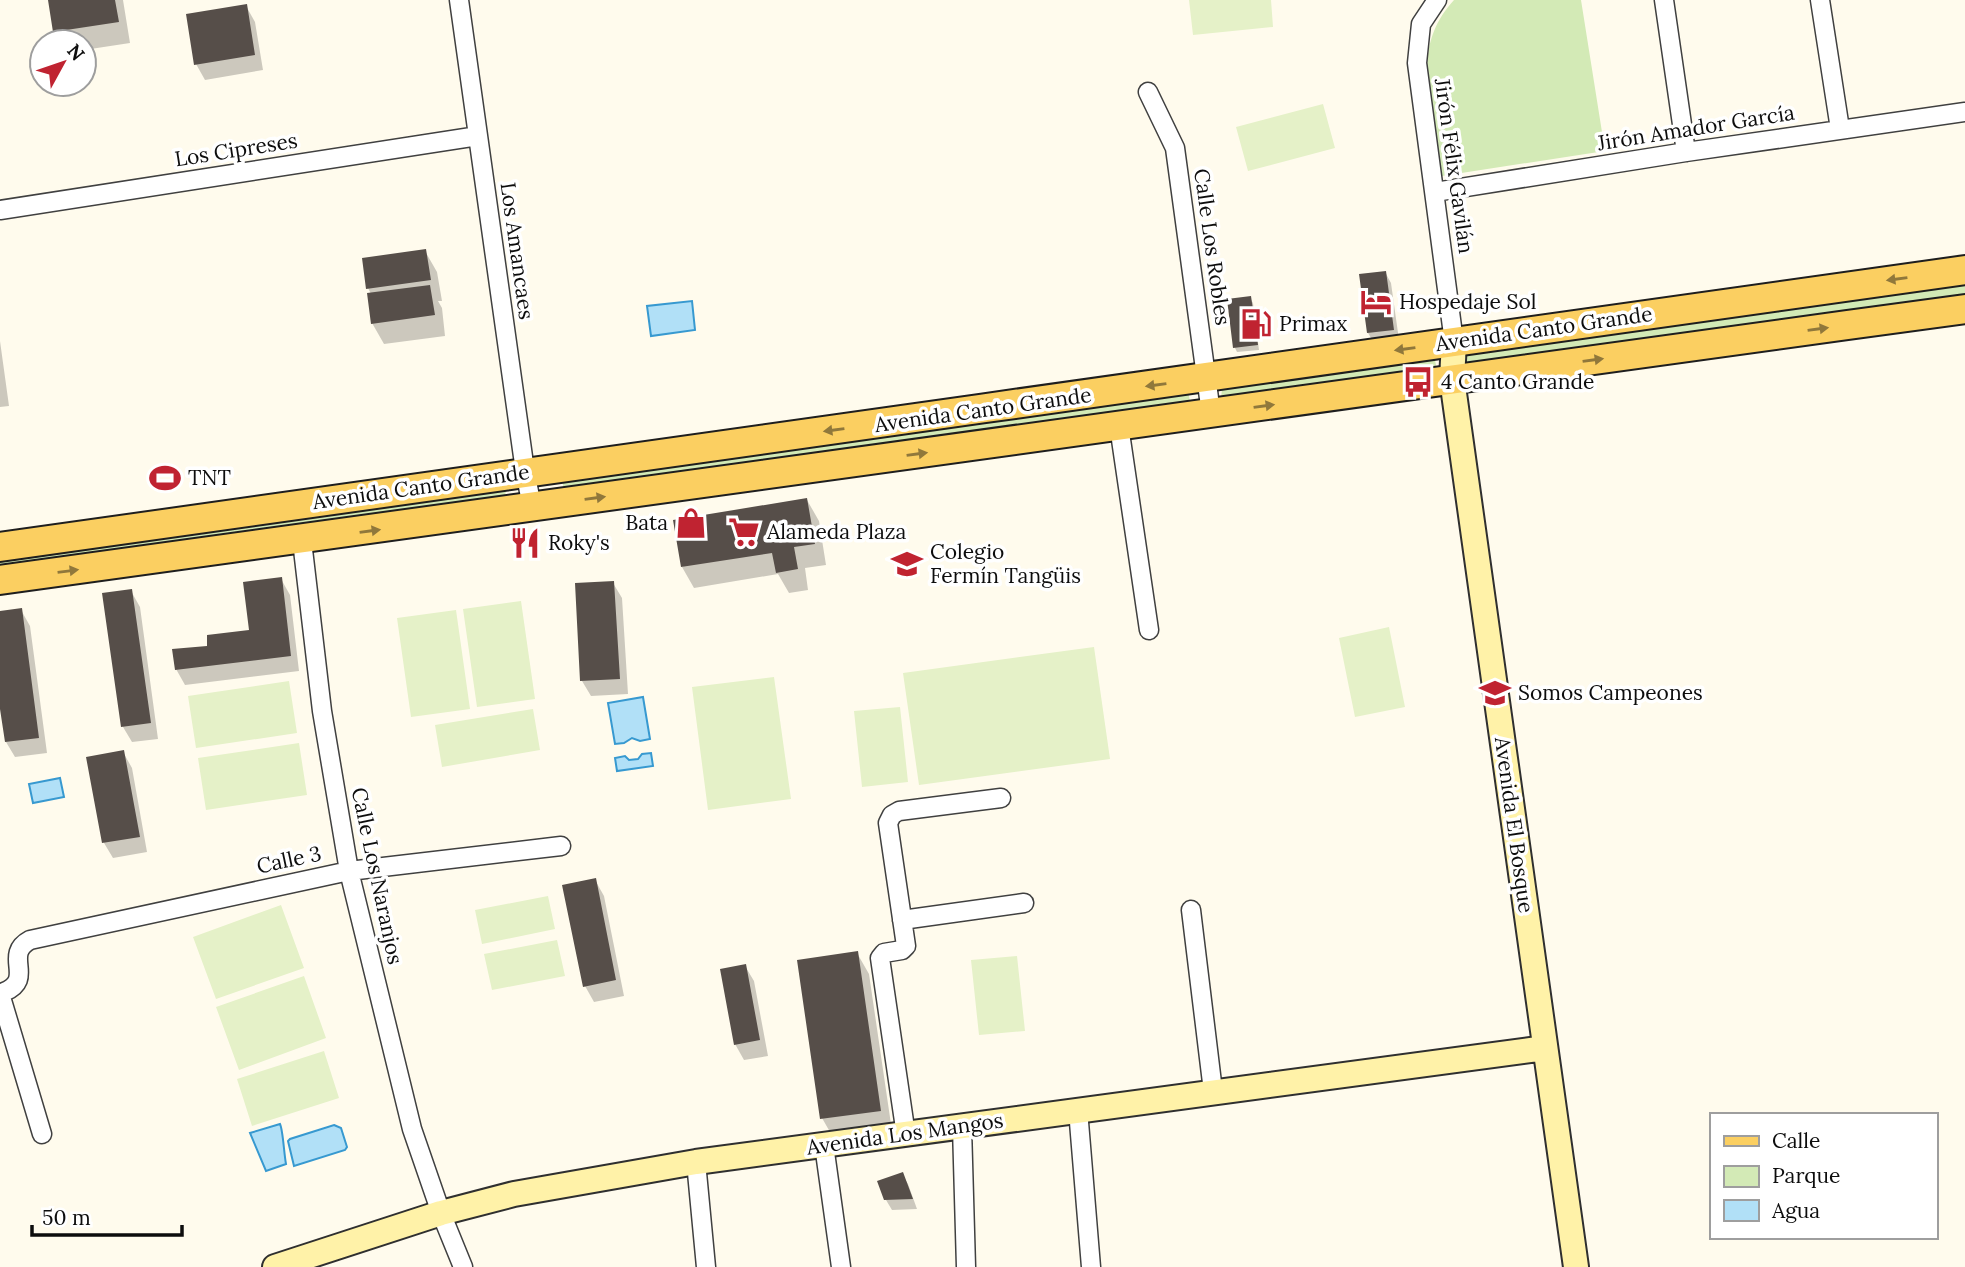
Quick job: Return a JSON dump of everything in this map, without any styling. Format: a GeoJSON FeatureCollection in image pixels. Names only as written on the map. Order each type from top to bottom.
{"type":"FeatureCollection","features":[{"type":"Feature","properties":{"kind":"main road","name":"Avenida Canto Grande"},"geometry":{"type":"LineString","coordinates":[[0,547],[1965,270]]}},
{"type":"Feature","properties":{"kind":"main road","name":"Avenida Canto Grande"},"geometry":{"type":"LineString","coordinates":[[0,580],[302,541],[1965,309]]}},
{"type":"Feature","properties":{"kind":"street","name":"Los Amancaes"},"geometry":{"type":"LineString","coordinates":[[459,0],[532,507]]}},
{"type":"Feature","properties":{"kind":"street","name":"Jirón Félix Gavilán"},"geometry":{"type":"LineString","coordinates":[[1437,0],[1421,24],[1417,63],[1454,341]]}},
{"type":"Feature","properties":{"kind":"street"},"geometry":{"type":"LineString","coordinates":[[1664,0],[1686,152]]}},
{"type":"Feature","properties":{"kind":"street"},"geometry":{"type":"LineString","coordinates":[[1820,0],[1840,129]]}},
{"type":"Feature","properties":{"kind":"street","name":"Calle Los Robles"},"geometry":{"type":"LineString","coordinates":[[1147,92],[1175,148],[1211,413]]}},
{"type":"Feature","properties":{"kind":"street","name":"Jirón Amador García"},"geometry":{"type":"LineString","coordinates":[[1435,192],[1965,112]]}},
{"type":"Feature","properties":{"kind":"street","name":"Los Cipreses"},"geometry":{"type":"LineString","coordinates":[[0,210],[478,136]]}},
{"type":"Feature","properties":{"kind":"street","name":"Avenida El Bosque"},"geometry":{"type":"LineString","coordinates":[[1454,341],[1452,379],[1576,1267]]}},
{"type":"Feature","properties":{"kind":"street"},"geometry":{"type":"LineString","coordinates":[[1119,426],[1149,630]]}},
{"type":"Feature","properties":{"kind":"street","name":"Calle Los Naranjos"},"geometry":{"type":"LineString","coordinates":[[302,541],[322,711],[349,871],[412,1129],[440,1213],[463,1267]]}},
{"type":"Feature","properties":{"kind":"street"},"geometry":{"type":"LineString","coordinates":[[906,1135],[880,958],[884,953],[902,950],[906,946],[888,823],[891,815],[900,811],[1001,798]]}},
{"type":"Feature","properties":{"kind":"street","name":"Calle 3"},"geometry":{"type":"LineString","coordinates":[[41,1134],[1,997],[18,983],[22,944],[30,940],[349,871],[561,846]]}},
{"type":"Feature","properties":{"kind":"street"},"geometry":{"type":"LineString","coordinates":[[902,920],[1024,903]]}},
{"type":"Feature","properties":{"kind":"street"},"geometry":{"type":"LineString","coordinates":[[1191,910],[1213,1091]]}},
{"type":"Feature","properties":{"kind":"street","name":"Avenida Los Mangos"},"geometry":{"type":"LineString","coordinates":[[275,1267],[440,1213],[513,1194],[696,1162],[1545,1048]]}},
{"type":"Feature","properties":{"kind":"street"},"geometry":{"type":"LineString","coordinates":[[1078,1110],[1091,1267]]}},
{"type":"Feature","properties":{"kind":"street"},"geometry":{"type":"LineString","coordinates":[[961,1127],[966,1267]]}},
{"type":"Feature","properties":{"kind":"street"},"geometry":{"type":"LineString","coordinates":[[824,1145],[841,1267]]}},
{"type":"Feature","properties":{"kind":"street"},"geometry":{"type":"LineString","coordinates":[[696,1162],[706,1267]]}},
{"type":"Feature","properties":{"kind":"green space"},"geometry":{"type":"Polygon","coordinates":[[[1189,0],[1271,0],[1273,27],[1193,35],[1189,0]]]}},
{"type":"Feature","properties":{"kind":"green space"},"geometry":{"type":"Polygon","coordinates":[[[1454,0],[1581,0],[1605,151],[1442,176],[1427,67],[1434,31],[1454,0]]]}},
{"type":"Feature","properties":{"kind":"green space"},"geometry":{"type":"Polygon","coordinates":[[[1323,104],[1335,148],[1248,171],[1236,127],[1323,104]]]}},
{"type":"Feature","properties":{"kind":"green space"},"geometry":{"type":"Polygon","coordinates":[[[1965,275],[1965,296],[1461,368],[1464,348],[1965,275]]]}},
{"type":"Feature","properties":{"kind":"green space"},"geometry":{"type":"Polygon","coordinates":[[[1434,355],[1434,371],[1227,400],[1221,398],[1222,389],[1228,383],[1434,355]]]}},
{"type":"Feature","properties":{"kind":"green space"},"geometry":{"type":"Polygon","coordinates":[[[1188,390],[1190,402],[1186,406],[564,490],[562,480],[1188,390]]]}},
{"type":"Feature","properties":{"kind":"green space"},"geometry":{"type":"Polygon","coordinates":[[[501,484],[506,491],[504,499],[0,572],[0,553],[501,484]]]}},
{"type":"Feature","properties":{"kind":"green space"},"geometry":{"type":"Polygon","coordinates":[[[521,601],[535,699],[477,707],[463,609],[521,601]]]}},
{"type":"Feature","properties":{"kind":"green space"},"geometry":{"type":"Polygon","coordinates":[[[456,610],[470,709],[411,717],[397,618],[456,610]]]}},
{"type":"Feature","properties":{"kind":"green space"},"geometry":{"type":"Polygon","coordinates":[[[1389,627],[1405,707],[1355,717],[1339,638],[1389,627]]]}},
{"type":"Feature","properties":{"kind":"green space"},"geometry":{"type":"Polygon","coordinates":[[[1094,647],[1110,759],[919,785],[903,673],[1094,647]]]}},
{"type":"Feature","properties":{"kind":"green space"},"geometry":{"type":"Polygon","coordinates":[[[774,677],[791,799],[708,810],[692,687],[774,677]]]}},
{"type":"Feature","properties":{"kind":"green space"},"geometry":{"type":"Polygon","coordinates":[[[289,681],[297,733],[196,748],[188,696],[289,681]]]}},
{"type":"Feature","properties":{"kind":"green space"},"geometry":{"type":"Polygon","coordinates":[[[900,707],[908,782],[862,787],[854,711],[900,707]]]}},
{"type":"Feature","properties":{"kind":"green space"},"geometry":{"type":"Polygon","coordinates":[[[533,709],[540,750],[442,767],[435,725],[533,709]]]}},
{"type":"Feature","properties":{"kind":"green space"},"geometry":{"type":"Polygon","coordinates":[[[299,743],[307,795],[206,810],[198,758],[299,743]]]}},
{"type":"Feature","properties":{"kind":"green space"},"geometry":{"type":"Polygon","coordinates":[[[548,896],[555,929],[482,944],[475,910],[548,896]]]}},
{"type":"Feature","properties":{"kind":"green space"},"geometry":{"type":"Polygon","coordinates":[[[281,905],[304,968],[216,999],[193,937],[281,905]]]}},
{"type":"Feature","properties":{"kind":"green space"},"geometry":{"type":"Polygon","coordinates":[[[557,940],[565,976],[492,990],[484,954],[557,940]]]}},
{"type":"Feature","properties":{"kind":"green space"},"geometry":{"type":"Polygon","coordinates":[[[1017,956],[1025,1031],[979,1035],[971,960],[1017,956]]]}},
{"type":"Feature","properties":{"kind":"green space"},"geometry":{"type":"Polygon","coordinates":[[[304,976],[326,1038],[239,1070],[216,1007],[304,976]]]}},
{"type":"Feature","properties":{"kind":"green space"},"geometry":{"type":"Polygon","coordinates":[[[324,1051],[339,1098],[252,1126],[237,1079],[324,1051]]]}},
{"type":"Feature","properties":{"kind":"water"},"geometry":{"type":"Polygon","coordinates":[[[692,301],[695,330],[651,336],[647,306],[692,301]]]}},
{"type":"Feature","properties":{"kind":"water"},"geometry":{"type":"Polygon","coordinates":[[[643,697],[650,739],[640,741],[632,738],[615,744],[608,703],[643,697]]]}},
{"type":"Feature","properties":{"kind":"water"},"geometry":{"type":"Polygon","coordinates":[[[651,753],[653,766],[617,771],[615,758],[625,756],[629,760],[638,759],[642,754],[651,753]]]}},
{"type":"Feature","properties":{"kind":"water"},"geometry":{"type":"Polygon","coordinates":[[[60,778],[64,797],[33,803],[29,784],[60,778]]]}},
{"type":"Feature","properties":{"kind":"water"},"geometry":{"type":"Polygon","coordinates":[[[280,1124],[286,1164],[266,1171],[250,1133],[280,1124]]]}},
{"type":"Feature","properties":{"kind":"water"},"geometry":{"type":"Polygon","coordinates":[[[334,1125],[341,1128],[347,1147],[345,1150],[294,1166],[288,1141],[334,1125]]]}},
{"type":"Feature","properties":{"kind":"building"},"geometry":{"type":"Polygon","coordinates":[[[48,0],[115,0],[119,22],[79,28],[52,28],[48,0]]]}},
{"type":"Feature","properties":{"kind":"building"},"geometry":{"type":"Polygon","coordinates":[[[247,4],[255,55],[194,65],[186,14],[247,4]]]}},
{"type":"Feature","properties":{"kind":"building"},"geometry":{"type":"Polygon","coordinates":[[[426,249],[431,280],[366,289],[362,258],[426,249]]]}},
{"type":"Feature","properties":{"kind":"building","name":"Hospedaje Sol"},"geometry":{"type":"Polygon","coordinates":[[[1386,271],[1394,330],[1367,333],[1359,274],[1386,271]]]}},
{"type":"Feature","properties":{"kind":"building"},"geometry":{"type":"Polygon","coordinates":[[[430,285],[435,315],[371,324],[367,293],[430,285]]]}},
{"type":"Feature","properties":{"kind":"building"},"geometry":{"type":"Polygon","coordinates":[[[1251,296],[1258,345],[1233,348],[1227,299],[1251,296]]]}},
{"type":"Feature","properties":{"kind":"building","name":"Alameda Plaza"},"geometry":{"type":"Polygon","coordinates":[[[807,498],[815,544],[794,547],[798,569],[776,573],[772,553],[681,567],[673,520],[807,498]]]}},
{"type":"Feature","properties":{"kind":"building"},"geometry":{"type":"Polygon","coordinates":[[[282,577],[291,656],[175,670],[172,649],[207,646],[207,635],[249,630],[243,582],[282,577]]]}},
{"type":"Feature","properties":{"kind":"building"},"geometry":{"type":"Polygon","coordinates":[[[614,581],[620,679],[580,681],[575,583],[614,581]]]}},
{"type":"Feature","properties":{"kind":"building"},"geometry":{"type":"Polygon","coordinates":[[[132,589],[151,723],[121,727],[102,593],[132,589]]]}},
{"type":"Feature","properties":{"kind":"building"},"geometry":{"type":"Polygon","coordinates":[[[22,608],[39,738],[5,742],[0,709],[0,611],[22,608]]]}},
{"type":"Feature","properties":{"kind":"building"},"geometry":{"type":"Polygon","coordinates":[[[124,750],[140,837],[102,843],[86,757],[124,750]]]}},
{"type":"Feature","properties":{"kind":"building"},"geometry":{"type":"Polygon","coordinates":[[[596,878],[616,980],[583,987],[562,885],[596,878]]]}},
{"type":"Feature","properties":{"kind":"building"},"geometry":{"type":"Polygon","coordinates":[[[858,951],[881,1111],[820,1119],[797,960],[858,951]]]}},
{"type":"Feature","properties":{"kind":"building"},"geometry":{"type":"Polygon","coordinates":[[[746,964],[760,1040],[734,1045],[720,969],[746,964]]]}},
{"type":"Feature","properties":{"kind":"building"},"geometry":{"type":"Polygon","coordinates":[[[903,1172],[913,1199],[884,1200],[877,1181],[903,1172]]]}},
{"type":"Feature","properties":{"kind":"place","name":"Hospedaje Sol"},"geometry":{"type":"Point","coordinates":[1376,302]}},
{"type":"Feature","properties":{"kind":"place","name":"Primax"},"geometry":{"type":"Point","coordinates":[1256,324]}},
{"type":"Feature","properties":{"kind":"place","name":"4 Canto Grande"},"geometry":{"type":"Point","coordinates":[1418,382]}},
{"type":"Feature","properties":{"kind":"place","name":"TNT"},"geometry":{"type":"Point","coordinates":[165,478]}},
{"type":"Feature","properties":{"kind":"place","name":"Bata"},"geometry":{"type":"Point","coordinates":[691,523]}},
{"type":"Feature","properties":{"kind":"place","name":"Alameda Plaza"},"geometry":{"type":"Point","coordinates":[744,532]}},
{"type":"Feature","properties":{"kind":"place","name":"Roky's"},"geometry":{"type":"Point","coordinates":[525,543]}},
{"type":"Feature","properties":{"kind":"place","name":"Colegio Fermín Tangüis"},"geometry":{"type":"Point","coordinates":[907,564]}},
{"type":"Feature","properties":{"kind":"place","name":"Somos Campeones"},"geometry":{"type":"Point","coordinates":[1495,693]}}]}
